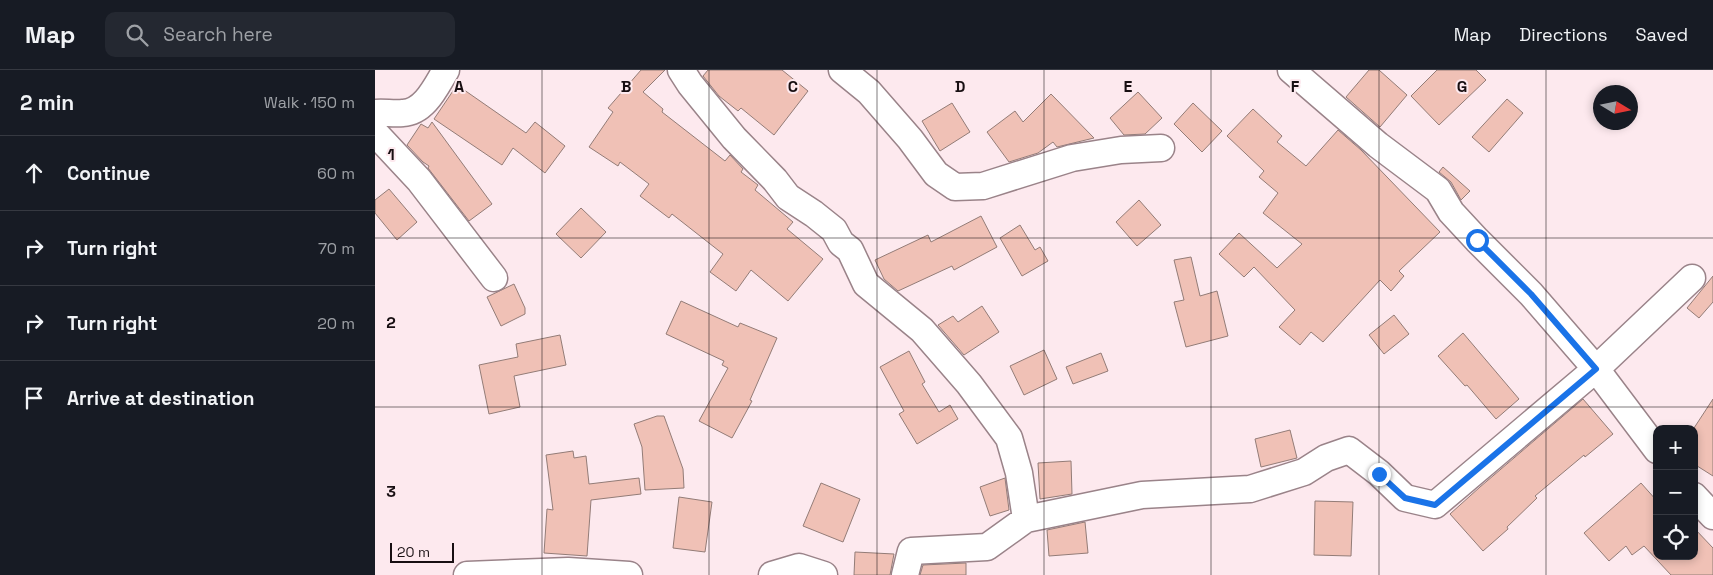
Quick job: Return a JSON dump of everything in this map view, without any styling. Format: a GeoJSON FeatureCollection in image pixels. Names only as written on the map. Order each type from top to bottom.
{"type":"FeatureCollection","features":[{"type":"Feature","properties":{"kind":"street"},"geometry":{"type":"LineString","coordinates":[[375,113],[406,114],[417,108],[426,101],[446,70]]}},
{"type":"Feature","properties":{"kind":"street"},"geometry":{"type":"LineString","coordinates":[[681,70],[690,84],[734,138],[775,180],[788,197],[834,230],[841,243],[850,250],[866,284],[922,330],[969,384],[1009,438],[1019,473],[1026,519]]}},
{"type":"Feature","properties":{"kind":"street"},"geometry":{"type":"LineString","coordinates":[[842,70],[869,92],[911,139],[937,174],[955,187],[983,186],[1072,158],[1121,150],[1161,148]]}},
{"type":"Feature","properties":{"kind":"street"},"geometry":{"type":"LineString","coordinates":[[1291,70],[1378,145],[1438,190],[1451,212],[1531,294],[1596,369],[1653,445]]}},
{"type":"Feature","properties":{"kind":"street"},"geometry":{"type":"LineString","coordinates":[[375,132],[419,180],[494,278]]}},
{"type":"Feature","properties":{"kind":"street"},"geometry":{"type":"LineString","coordinates":[[905,575],[911,551],[987,547],[1026,519],[1142,495],[1250,489],[1305,472],[1326,458],[1349,450],[1405,498],[1435,505],[1596,369],[1692,278]]}},
{"type":"Feature","properties":{"kind":"street"},"geometry":{"type":"LineString","coordinates":[[1698,500],[1713,516]]}},
{"type":"Feature","properties":{"kind":"street"},"geometry":{"type":"LineString","coordinates":[[772,575],[799,567],[824,575]]}},
{"type":"Feature","properties":{"kind":"street"},"geometry":{"type":"LineString","coordinates":[[467,575],[568,571],[629,575]]}},
{"type":"Feature","properties":{"kind":"building"},"geometry":{"type":"Polygon","coordinates":[[[641,70],[665,70],[643,92],[663,109],[662,112],[725,161],[730,155],[743,169],[741,172],[758,185],[755,190],[793,222],[787,229],[823,259],[788,301],[751,270],[736,291],[710,272],[723,254],[672,214],[669,218],[640,196],[649,184],[620,162],[618,166],[589,147],[613,112],[608,108],[641,70]]]}},
{"type":"Feature","properties":{"kind":"building"},"geometry":{"type":"Polygon","coordinates":[[[708,70],[782,70],[808,91],[774,135],[741,108],[738,111],[719,96],[703,76],[708,70]]]}},
{"type":"Feature","properties":{"kind":"building"},"geometry":{"type":"Polygon","coordinates":[[[1369,70],[1379,70],[1407,95],[1380,127],[1346,97],[1369,70]]]}},
{"type":"Feature","properties":{"kind":"building"},"geometry":{"type":"Polygon","coordinates":[[[1437,70],[1476,70],[1486,80],[1439,125],[1411,96],[1437,70]]]}},
{"type":"Feature","properties":{"kind":"building"},"geometry":{"type":"Polygon","coordinates":[[[457,85],[526,133],[535,122],[565,146],[545,173],[513,148],[502,165],[434,119],[457,85]]]}},
{"type":"Feature","properties":{"kind":"building"},"geometry":{"type":"Polygon","coordinates":[[[1138,92],[1162,118],[1145,134],[1124,135],[1110,118],[1138,92]]]}},
{"type":"Feature","properties":{"kind":"building"},"geometry":{"type":"Polygon","coordinates":[[[1051,94],[1094,138],[1057,147],[1053,142],[1038,153],[1009,162],[987,132],[1015,111],[1023,122],[1051,94]]]}},
{"type":"Feature","properties":{"kind":"building"},"geometry":{"type":"Polygon","coordinates":[[[1507,99],[1523,113],[1489,152],[1472,137],[1507,99]]]}},
{"type":"Feature","properties":{"kind":"building"},"geometry":{"type":"Polygon","coordinates":[[[952,103],[970,132],[940,151],[922,121],[952,103]]]}},
{"type":"Feature","properties":{"kind":"building"},"geometry":{"type":"Polygon","coordinates":[[[1193,103],[1222,131],[1202,152],[1174,124],[1193,103]]]}},
{"type":"Feature","properties":{"kind":"building"},"geometry":{"type":"Polygon","coordinates":[[[1253,109],[1282,136],[1277,142],[1306,166],[1338,130],[1361,150],[1440,232],[1399,271],[1404,276],[1391,291],[1380,280],[1323,342],[1311,332],[1300,345],[1279,327],[1295,310],[1254,267],[1244,277],[1219,254],[1239,233],[1277,268],[1302,244],[1263,213],[1278,193],[1259,177],[1264,171],[1227,136],[1253,109]]]}},
{"type":"Feature","properties":{"kind":"building"},"geometry":{"type":"Polygon","coordinates":[[[432,122],[492,204],[469,221],[428,168],[429,166],[407,145],[421,124],[428,128],[432,122]]]}},
{"type":"Feature","properties":{"kind":"building"},"geometry":{"type":"Polygon","coordinates":[[[1443,167],[1470,191],[1461,200],[1451,182],[1439,172],[1443,167]]]}},
{"type":"Feature","properties":{"kind":"building"},"geometry":{"type":"Polygon","coordinates":[[[389,189],[417,222],[397,240],[375,213],[375,200],[389,189]]]}},
{"type":"Feature","properties":{"kind":"building"},"geometry":{"type":"Polygon","coordinates":[[[1139,200],[1161,225],[1137,246],[1116,222],[1139,200]]]}},
{"type":"Feature","properties":{"kind":"building"},"geometry":{"type":"Polygon","coordinates":[[[581,208],[606,232],[581,258],[556,234],[581,208]]]}},
{"type":"Feature","properties":{"kind":"building"},"geometry":{"type":"Polygon","coordinates":[[[981,216],[997,247],[954,270],[952,266],[898,291],[884,279],[875,260],[928,235],[931,242],[981,216]]]}},
{"type":"Feature","properties":{"kind":"building"},"geometry":{"type":"Polygon","coordinates":[[[1020,225],[1035,250],[1040,247],[1048,261],[1022,276],[1000,238],[1020,225]]]}},
{"type":"Feature","properties":{"kind":"building"},"geometry":{"type":"Polygon","coordinates":[[[1191,257],[1200,296],[1217,291],[1228,336],[1186,347],[1174,302],[1184,300],[1174,260],[1191,257]]]}},
{"type":"Feature","properties":{"kind":"building"},"geometry":{"type":"Polygon","coordinates":[[[1713,276],[1713,302],[1699,318],[1687,308],[1713,276]]]}},
{"type":"Feature","properties":{"kind":"building"},"geometry":{"type":"Polygon","coordinates":[[[514,284],[525,308],[525,314],[501,326],[487,297],[514,284]]]}},
{"type":"Feature","properties":{"kind":"building"},"geometry":{"type":"Polygon","coordinates":[[[681,301],[738,327],[740,323],[777,338],[750,400],[752,401],[732,438],[699,421],[728,368],[722,365],[724,361],[666,334],[681,301]]]}},
{"type":"Feature","properties":{"kind":"building"},"geometry":{"type":"Polygon","coordinates":[[[982,306],[999,332],[964,355],[938,325],[953,316],[958,322],[982,306]]]}},
{"type":"Feature","properties":{"kind":"building"},"geometry":{"type":"Polygon","coordinates":[[[1394,315],[1409,334],[1384,354],[1369,335],[1394,315]]]}},
{"type":"Feature","properties":{"kind":"building"},"geometry":{"type":"Polygon","coordinates":[[[1463,333],[1519,399],[1496,419],[1467,385],[1465,386],[1438,356],[1463,333]]]}},
{"type":"Feature","properties":{"kind":"building"},"geometry":{"type":"Polygon","coordinates":[[[560,335],[566,365],[514,376],[520,407],[489,414],[479,365],[518,357],[516,344],[560,335]]]}},
{"type":"Feature","properties":{"kind":"building"},"geometry":{"type":"Polygon","coordinates":[[[1044,350],[1057,379],[1024,395],[1010,366],[1044,350]]]}},
{"type":"Feature","properties":{"kind":"building"},"geometry":{"type":"Polygon","coordinates":[[[909,351],[925,382],[922,384],[939,412],[950,405],[958,419],[917,444],[899,414],[904,411],[880,367],[909,351]]]}},
{"type":"Feature","properties":{"kind":"building"},"geometry":{"type":"Polygon","coordinates":[[[1101,353],[1108,371],[1073,384],[1066,367],[1101,353]]]}},
{"type":"Feature","properties":{"kind":"building"},"geometry":{"type":"Polygon","coordinates":[[[1583,399],[1613,434],[1585,457],[1584,455],[1535,496],[1537,498],[1507,527],[1508,529],[1483,551],[1450,514],[1583,399]]]}},
{"type":"Feature","properties":{"kind":"building"},"geometry":{"type":"Polygon","coordinates":[[[1713,399],[1713,476],[1698,467],[1698,425],[1696,425],[1713,399]]]}},
{"type":"Feature","properties":{"kind":"building"},"geometry":{"type":"Polygon","coordinates":[[[657,416],[664,416],[683,469],[684,488],[645,490],[642,447],[634,424],[657,416]]]}},
{"type":"Feature","properties":{"kind":"building"},"geometry":{"type":"Polygon","coordinates":[[[1290,430],[1297,458],[1261,467],[1255,439],[1290,430]]]}},
{"type":"Feature","properties":{"kind":"building"},"geometry":{"type":"Polygon","coordinates":[[[573,451],[574,458],[586,456],[589,484],[639,478],[641,494],[591,500],[587,556],[544,553],[547,509],[553,510],[546,455],[573,451]]]}},
{"type":"Feature","properties":{"kind":"building"},"geometry":{"type":"Polygon","coordinates":[[[1071,461],[1072,494],[1040,499],[1038,463],[1071,461]]]}},
{"type":"Feature","properties":{"kind":"building"},"geometry":{"type":"Polygon","coordinates":[[[1005,478],[1009,510],[990,516],[980,487],[1005,478]]]}},
{"type":"Feature","properties":{"kind":"building"},"geometry":{"type":"Polygon","coordinates":[[[821,483],[860,499],[843,542],[803,526],[821,483]]]}},
{"type":"Feature","properties":{"kind":"building"},"geometry":{"type":"Polygon","coordinates":[[[1641,483],[1653,496],[1653,556],[1644,546],[1632,555],[1626,546],[1609,561],[1584,533],[1641,483]]]}},
{"type":"Feature","properties":{"kind":"building"},"geometry":{"type":"Polygon","coordinates":[[[679,497],[712,502],[705,552],[673,548],[679,497]]]}},
{"type":"Feature","properties":{"kind":"building"},"geometry":{"type":"Polygon","coordinates":[[[1315,501],[1353,502],[1351,556],[1314,555],[1315,501]]]}},
{"type":"Feature","properties":{"kind":"building"},"geometry":{"type":"Polygon","coordinates":[[[1085,522],[1088,553],[1049,556],[1047,530],[1085,522]]]}},
{"type":"Feature","properties":{"kind":"building"},"geometry":{"type":"Polygon","coordinates":[[[1698,532],[1713,548],[1713,575],[1671,575],[1657,560],[1698,560],[1698,532]]]}},
{"type":"Feature","properties":{"kind":"building"},"geometry":{"type":"Polygon","coordinates":[[[855,552],[894,554],[890,575],[854,575],[855,552]]]}},
{"type":"Feature","properties":{"kind":"building"},"geometry":{"type":"Polygon","coordinates":[[[966,563],[966,575],[920,575],[923,565],[966,563]]]}},
{"type":"Feature","properties":{"kind":"route"},"geometry":{"type":"LineString","coordinates":[[1379,474],[1405,498],[1435,505],[1596,369],[1531,294],[1477,240]]}}]}
